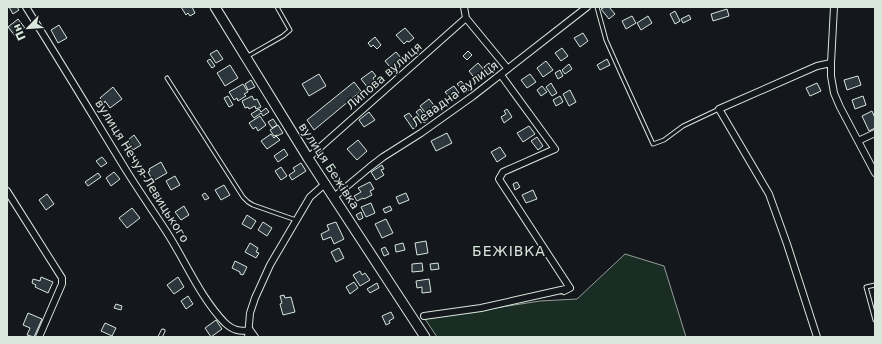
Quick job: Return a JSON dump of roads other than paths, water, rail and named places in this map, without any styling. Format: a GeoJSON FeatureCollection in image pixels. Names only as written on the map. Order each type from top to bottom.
{"type":"FeatureCollection","features":[{"type":"Feature","properties":{"kind":"main road","name":"вулиця Бежівка"},"geometry":{"type":"LineString","coordinates":[[215,7],[308,158],[326,183],[425,337]]}},
{"type":"Feature","properties":{"kind":"street","name":"вулиця Нечуя-Левицького"},"geometry":{"type":"LineString","coordinates":[[26,7],[167,233],[201,292],[226,324],[235,330],[249,334]]}},
{"type":"Feature","properties":{"kind":"street"},"geometry":{"type":"LineString","coordinates":[[464,7],[466,18],[508,69]]}},
{"type":"Feature","properties":{"kind":"street","name":"Левадна вулиця"},"geometry":{"type":"LineString","coordinates":[[334,197],[383,157],[447,115],[588,7]]}},
{"type":"Feature","properties":{"kind":"street"},"geometry":{"type":"LineString","coordinates":[[834,7],[831,63],[831,76],[834,93],[875,173]]}},
{"type":"Feature","properties":{"kind":"street","name":"Липова вулиця"},"geometry":{"type":"LineString","coordinates":[[308,158],[466,18]]}},
{"type":"Feature","properties":{"kind":"street"},"geometry":{"type":"LineString","coordinates":[[817,337],[769,194],[719,109],[817,66],[831,63]]}},
{"type":"Feature","properties":{"kind":"street"},"geometry":{"type":"LineString","coordinates":[[424,316],[481,308],[567,289],[499,179],[503,172],[555,149],[501,75]]}},
{"type":"Feature","properties":{"kind":"street"},"geometry":{"type":"LineString","coordinates":[[858,141],[875,133]]}},
{"type":"Feature","properties":{"kind":"street"},"geometry":{"type":"LineString","coordinates":[[255,337],[249,334],[250,313],[270,265],[310,197],[326,183]]}},
{"type":"Feature","properties":{"kind":"street"},"geometry":{"type":"LineString","coordinates":[[7,191],[59,271],[62,278],[62,284],[40,337]]}},
{"type":"Feature","properties":{"kind":"lane"},"geometry":{"type":"LineString","coordinates":[[246,57],[283,36],[290,30],[277,7]]}},
{"type":"Feature","properties":{"kind":"lane"},"geometry":{"type":"LineString","coordinates":[[597,7],[606,40],[653,144],[664,140],[683,126],[719,109]]}},
{"type":"Feature","properties":{"kind":"lane"},"geometry":{"type":"LineString","coordinates":[[167,78],[243,197],[253,205],[296,220]]}},
{"type":"Feature","properties":{"kind":"lane"},"geometry":{"type":"LineString","coordinates":[[875,285],[866,287],[875,320]]}},
{"type":"Feature","properties":{"kind":"lane"},"geometry":{"type":"LineString","coordinates":[[160,337],[162,331]]}},
{"type":"Feature","properties":{"kind":"district","name":"БЕЖІВКА"},"geometry":{"type":"Point","coordinates":[509,251]}}]}
